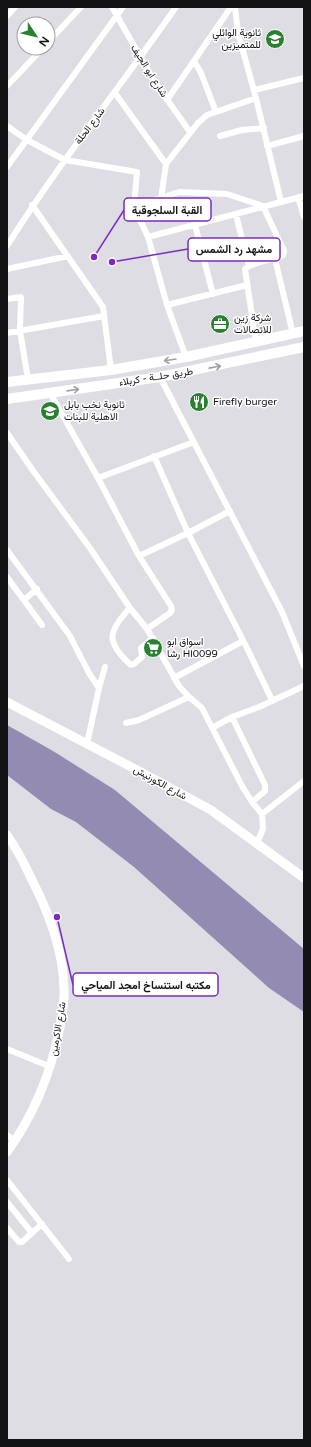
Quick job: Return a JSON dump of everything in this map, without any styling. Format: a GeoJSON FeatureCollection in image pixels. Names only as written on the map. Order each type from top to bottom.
{"type":"FeatureCollection","features":[{"type":"Feature","properties":{"kind":"main road","name":"طريق حلــة - كربلاء"},"geometry":{"type":"LineString","coordinates":[[7,382],[111,370],[186,357],[304,331]]}},
{"type":"Feature","properties":{"kind":"main road"},"geometry":{"type":"LineString","coordinates":[[293,334],[290,343],[300,348]]}},
{"type":"Feature","properties":{"kind":"main road"},"geometry":{"type":"LineString","coordinates":[[261,341],[269,342],[272,346],[272,350],[269,355]]}},
{"type":"Feature","properties":{"kind":"main road","name":"طريق حلــة - كربلاء"},"geometry":{"type":"LineString","coordinates":[[7,399],[160,378],[300,348]]}},
{"type":"Feature","properties":{"kind":"street"},"geometry":{"type":"LineString","coordinates":[[7,16],[15,7]]}},
{"type":"Feature","properties":{"kind":"street"},"geometry":{"type":"LineString","coordinates":[[56,34],[81,7]]}},
{"type":"Feature","properties":{"kind":"street","name":"شارع ابو الجيف"},"geometry":{"type":"LineString","coordinates":[[112,7],[154,81],[190,132]]}},
{"type":"Feature","properties":{"kind":"street"},"geometry":{"type":"LineString","coordinates":[[7,166],[124,7]]}},
{"type":"Feature","properties":{"kind":"street","name":"شارع الحلة"},"geometry":{"type":"LineString","coordinates":[[7,246],[32,205],[176,7]]}},
{"type":"Feature","properties":{"kind":"street"},"geometry":{"type":"LineString","coordinates":[[167,100],[231,7]]}},
{"type":"Feature","properties":{"kind":"street"},"geometry":{"type":"LineString","coordinates":[[235,7],[238,32],[264,128],[281,202]]}},
{"type":"Feature","properties":{"kind":"street"},"geometry":{"type":"LineString","coordinates":[[7,86],[35,56]]}},
{"type":"Feature","properties":{"kind":"street"},"geometry":{"type":"LineString","coordinates":[[194,61],[201,73],[216,112]]}},
{"type":"Feature","properties":{"kind":"street"},"geometry":{"type":"LineString","coordinates":[[254,90],[304,78]]}},
{"type":"Feature","properties":{"kind":"street"},"geometry":{"type":"LineString","coordinates":[[114,93],[166,164]]}},
{"type":"Feature","properties":{"kind":"street"},"geometry":{"type":"LineString","coordinates":[[161,199],[166,164],[190,132],[207,115],[256,98]]}},
{"type":"Feature","properties":{"kind":"street"},"geometry":{"type":"LineString","coordinates":[[7,126],[27,140],[65,160],[136,172],[134,207],[148,237],[167,305],[186,357]]}},
{"type":"Feature","properties":{"kind":"street"},"geometry":{"type":"LineString","coordinates":[[220,136],[242,130],[264,128]]}},
{"type":"Feature","properties":{"kind":"street"},"geometry":{"type":"LineString","coordinates":[[267,146],[304,136]]}},
{"type":"Feature","properties":{"kind":"street"},"geometry":{"type":"LineString","coordinates":[[134,207],[179,192],[227,194],[264,206],[284,251],[283,255],[275,259],[249,266],[245,269],[247,285],[261,341]]}},
{"type":"Feature","properties":{"kind":"street"},"geometry":{"type":"LineString","coordinates":[[148,237],[301,197],[304,217]]}},
{"type":"Feature","properties":{"kind":"street"},"geometry":{"type":"LineString","coordinates":[[32,205],[102,307],[111,370]]}},
{"type":"Feature","properties":{"kind":"street"},"geometry":{"type":"LineString","coordinates":[[236,215],[249,266]]}},
{"type":"Feature","properties":{"kind":"street"},"geometry":{"type":"LineString","coordinates":[[195,225],[213,294]]}},
{"type":"Feature","properties":{"kind":"street"},"geometry":{"type":"LineString","coordinates":[[7,269],[68,256]]}},
{"type":"Feature","properties":{"kind":"street"},"geometry":{"type":"LineString","coordinates":[[275,259],[293,334]]}},
{"type":"Feature","properties":{"kind":"street"},"geometry":{"type":"LineString","coordinates":[[167,305],[247,285]]}},
{"type":"Feature","properties":{"kind":"street"},"geometry":{"type":"LineString","coordinates":[[7,299],[20,297],[20,332],[28,379]]}},
{"type":"Feature","properties":{"kind":"street"},"geometry":{"type":"LineString","coordinates":[[7,334],[104,316]]}},
{"type":"Feature","properties":{"kind":"street"},"geometry":{"type":"LineString","coordinates":[[160,378],[282,612],[304,666]]}},
{"type":"Feature","properties":{"kind":"street"},"geometry":{"type":"LineString","coordinates":[[50,393],[98,478],[139,556],[172,610],[170,614],[147,629]]}},
{"type":"Feature","properties":{"kind":"street"},"geometry":{"type":"LineString","coordinates":[[7,433],[90,548],[130,608],[147,629],[178,686],[188,697],[202,708],[232,768],[252,802],[262,814],[263,830],[257,843]]}},
{"type":"Feature","properties":{"kind":"street"},"geometry":{"type":"LineString","coordinates":[[98,478],[194,442]]}},
{"type":"Feature","properties":{"kind":"street"},"geometry":{"type":"LineString","coordinates":[[154,456],[188,533],[272,700]]}},
{"type":"Feature","properties":{"kind":"street"},"geometry":{"type":"LineString","coordinates":[[139,556],[230,511]]}},
{"type":"Feature","properties":{"kind":"street"},"geometry":{"type":"LineString","coordinates":[[8,555],[37,589],[70,636],[89,673],[99,688]]}},
{"type":"Feature","properties":{"kind":"street"},"geometry":{"type":"LineString","coordinates":[[7,577],[42,625]]}},
{"type":"Feature","properties":{"kind":"street"},"geometry":{"type":"LineString","coordinates":[[24,600],[37,589]]}},
{"type":"Feature","properties":{"kind":"street"},"geometry":{"type":"LineString","coordinates":[[130,608],[116,625],[112,633],[114,645],[131,665],[142,657],[141,648],[153,638]]}},
{"type":"Feature","properties":{"kind":"street"},"geometry":{"type":"LineString","coordinates":[[174,678],[243,640]]}},
{"type":"Feature","properties":{"kind":"street"},"geometry":{"type":"LineString","coordinates":[[87,744],[105,667]]}},
{"type":"Feature","properties":{"kind":"street"},"geometry":{"type":"LineString","coordinates":[[212,728],[232,717],[304,686]]}},
{"type":"Feature","properties":{"kind":"street"},"geometry":{"type":"LineString","coordinates":[[126,723],[140,720],[188,697]]}},
{"type":"Feature","properties":{"kind":"street","name":"شارع الكورنيش"},"geometry":{"type":"LineString","coordinates":[[7,702],[211,810],[304,878]]}},
{"type":"Feature","properties":{"kind":"street"},"geometry":{"type":"LineString","coordinates":[[232,717],[265,785],[264,791],[252,802]]}},
{"type":"Feature","properties":{"kind":"street"},"geometry":{"type":"LineString","coordinates":[[262,814],[304,781]]}},
{"type":"Feature","properties":{"kind":"street","name":"شارع الاكرمين"},"geometry":{"type":"LineString","coordinates":[[7,835],[21,858],[46,908],[62,963],[64,989],[63,1011],[51,1067],[35,1106],[7,1152]]}},
{"type":"Feature","properties":{"kind":"street"},"geometry":{"type":"LineString","coordinates":[[7,1049],[51,1067]]}},
{"type":"Feature","properties":{"kind":"street"},"geometry":{"type":"LineString","coordinates":[[7,1135],[15,1141]]}},
{"type":"Feature","properties":{"kind":"street"},"geometry":{"type":"LineString","coordinates":[[7,1180],[69,1259]]}},
{"type":"Feature","properties":{"kind":"street"},"geometry":{"type":"LineString","coordinates":[[7,1202],[32,1233]]}},
{"type":"Feature","properties":{"kind":"street"},"geometry":{"type":"LineString","coordinates":[[7,1228],[19,1242],[22,1242],[42,1224]]}},
{"type":"Feature","properties":{"kind":"shaded area"},"geometry":{"type":"Polygon","coordinates":[[[7,725],[53,751],[115,790],[304,949],[304,1012],[269,988],[134,867],[76,822],[51,809],[7,775],[7,725]]]}},
{"type":"Feature","properties":{"kind":"place","name":"ثانوية الوائلي للمتميزين"},"geometry":{"type":"Point","coordinates":[275,39]}},
{"type":"Feature","properties":{"kind":"place","name":"القبة السلجوقية"},"geometry":{"type":"Point","coordinates":[94,257]}},
{"type":"Feature","properties":{"kind":"place","name":"مشهد رد الشمس"},"geometry":{"type":"Point","coordinates":[112,262]}},
{"type":"Feature","properties":{"kind":"place","name":"شركة زين للاتصالات"},"geometry":{"type":"Point","coordinates":[220,324]}},
{"type":"Feature","properties":{"kind":"place","name":"Firefly burger"},"geometry":{"type":"Point","coordinates":[199,402]}},
{"type":"Feature","properties":{"kind":"place","name":"ثانوية نخب بابل الاهلية للبنات"},"geometry":{"type":"Point","coordinates":[50,411]}},
{"type":"Feature","properties":{"kind":"place","name":"اسواق ابو رشا Hl0099"},"geometry":{"type":"Point","coordinates":[153,648]}},
{"type":"Feature","properties":{"kind":"place","name":"مكتبه استنساخ امجد المياحي"},"geometry":{"type":"Point","coordinates":[57,917]}}]}
